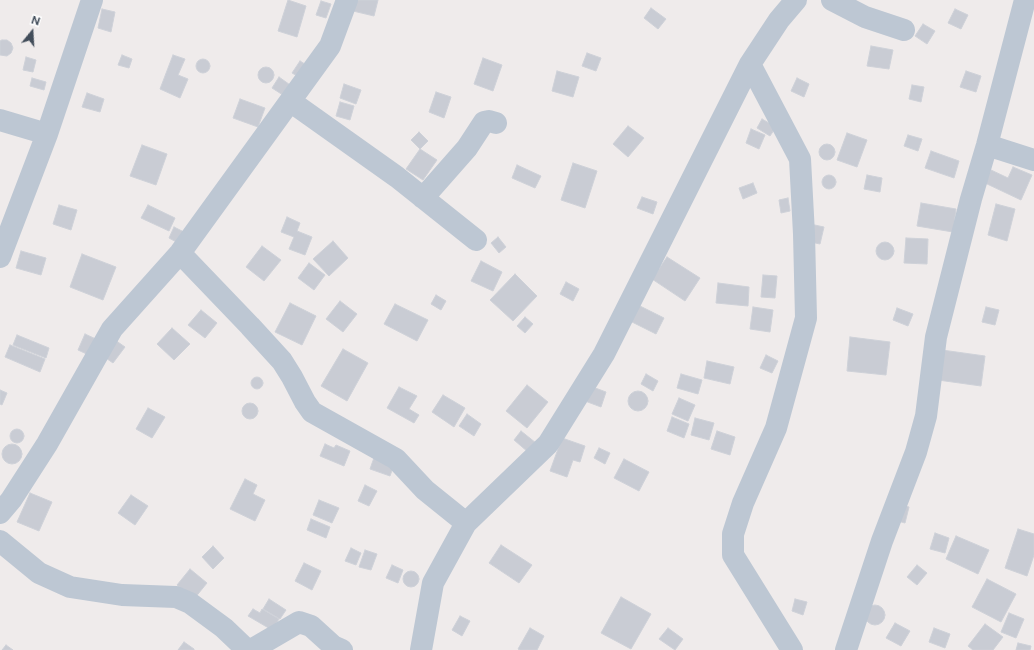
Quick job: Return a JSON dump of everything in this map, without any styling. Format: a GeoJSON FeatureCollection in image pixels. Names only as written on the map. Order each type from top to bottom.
{"type":"FeatureCollection","features":[{"type":"Feature","properties":{"kind":"street"},"geometry":{"type":"LineString","coordinates":[[0,257],[47,134],[92,0]]}},
{"type":"Feature","properties":{"kind":"street"},"geometry":{"type":"LineString","coordinates":[[0,513],[11,500],[47,444],[112,329],[180,253],[330,46],[347,0]]}},
{"type":"Feature","properties":{"kind":"street"},"geometry":{"type":"LineString","coordinates":[[421,650],[434,583],[466,523],[548,444],[604,354],[750,64],[779,20],[796,0]]}},
{"type":"Feature","properties":{"kind":"street"},"geometry":{"type":"LineString","coordinates":[[832,0],[865,18],[904,30]]}},
{"type":"Feature","properties":{"kind":"street"},"geometry":{"type":"LineString","coordinates":[[846,650],[882,541],[916,452],[926,416],[936,338],[970,199],[987,145],[1025,0]]}},
{"type":"Feature","properties":{"kind":"street"},"geometry":{"type":"LineString","coordinates":[[1028,0],[1034,6]]}},
{"type":"Feature","properties":{"kind":"street"},"geometry":{"type":"LineString","coordinates":[[750,64],[800,159],[806,318],[776,428],[742,503],[734,534],[733,555],[792,650]]}},
{"type":"Feature","properties":{"kind":"street"},"geometry":{"type":"LineString","coordinates":[[290,101],[397,177],[476,240]]}},
{"type":"Feature","properties":{"kind":"street"},"geometry":{"type":"LineString","coordinates":[[0,120],[47,134]]}},
{"type":"Feature","properties":{"kind":"street"},"geometry":{"type":"LineString","coordinates":[[423,198],[467,148],[484,122],[489,121],[496,123]]}},
{"type":"Feature","properties":{"kind":"street"},"geometry":{"type":"LineString","coordinates":[[987,145],[1034,160]]}},
{"type":"Feature","properties":{"kind":"street"},"geometry":{"type":"LineString","coordinates":[[180,253],[282,361],[312,412],[396,459],[425,490],[466,523]]}},
{"type":"Feature","properties":{"kind":"street"},"geometry":{"type":"LineString","coordinates":[[0,541],[39,573],[70,587],[122,595],[176,597],[190,603],[224,628],[247,650]]}},
{"type":"Feature","properties":{"kind":"street"},"geometry":{"type":"LineString","coordinates":[[251,650],[299,622],[311,626],[333,646],[342,650]]}},
{"type":"Feature","properties":{"kind":"building"},"geometry":{"type":"Polygon","coordinates":[[[288,0],[306,6],[297,37],[278,31],[288,0]]]}},
{"type":"Feature","properties":{"kind":"building"},"geometry":{"type":"Polygon","coordinates":[[[356,0],[378,0],[374,16],[353,11],[356,0]]]}},
{"type":"Feature","properties":{"kind":"building"},"geometry":{"type":"Polygon","coordinates":[[[321,1],[331,4],[326,18],[316,15],[321,1]]]}},
{"type":"Feature","properties":{"kind":"building"},"geometry":{"type":"Polygon","coordinates":[[[651,8],[666,19],[658,29],[644,18],[651,8]]]}},
{"type":"Feature","properties":{"kind":"building"},"geometry":{"type":"Polygon","coordinates":[[[102,9],[115,12],[111,32],[98,28],[102,9]]]}},
{"type":"Feature","properties":{"kind":"building"},"geometry":{"type":"Polygon","coordinates":[[[955,9],[968,15],[961,29],[948,23],[955,9]]]}},
{"type":"Feature","properties":{"kind":"building"},"geometry":{"type":"Polygon","coordinates":[[[923,24],[935,31],[927,44],[915,36],[923,24]]]}},
{"type":"Feature","properties":{"kind":"building"},"geometry":{"type":"Polygon","coordinates":[[[7,40],[11,43],[13,48],[11,53],[7,56],[0,55],[0,41],[7,40]]]}},
{"type":"Feature","properties":{"kind":"building"},"geometry":{"type":"Polygon","coordinates":[[[871,46],[893,50],[889,69],[867,66],[871,46]]]}},
{"type":"Feature","properties":{"kind":"building"},"geometry":{"type":"Polygon","coordinates":[[[587,53],[601,58],[596,71],[582,66],[587,53]]]}},
{"type":"Feature","properties":{"kind":"building"},"geometry":{"type":"Polygon","coordinates":[[[122,55],[132,59],[129,68],[118,65],[122,55]]]}},
{"type":"Feature","properties":{"kind":"building"},"geometry":{"type":"Polygon","coordinates":[[[173,55],[185,59],[178,75],[188,79],[180,98],[160,89],[173,55]]]}},
{"type":"Feature","properties":{"kind":"building"},"geometry":{"type":"Polygon","coordinates":[[[26,57],[36,60],[33,72],[23,70],[26,57]]]}},
{"type":"Feature","properties":{"kind":"building"},"geometry":{"type":"Polygon","coordinates":[[[483,58],[502,65],[493,91],[474,84],[483,58]]]}},
{"type":"Feature","properties":{"kind":"building"},"geometry":{"type":"Polygon","coordinates":[[[203,59],[208,61],[210,66],[208,71],[203,73],[198,71],[196,66],[198,61],[203,59]]]}},
{"type":"Feature","properties":{"kind":"building"},"geometry":{"type":"Polygon","coordinates":[[[300,61],[308,66],[301,78],[292,73],[300,61]]]}},
{"type":"Feature","properties":{"kind":"building"},"geometry":{"type":"Polygon","coordinates":[[[266,67],[272,69],[274,75],[272,81],[266,83],[260,81],[258,75],[260,69],[266,67]]]}},
{"type":"Feature","properties":{"kind":"building"},"geometry":{"type":"Polygon","coordinates":[[[557,71],[579,77],[573,97],[552,91],[557,71]]]}},
{"type":"Feature","properties":{"kind":"building"},"geometry":{"type":"Polygon","coordinates":[[[966,71],[981,76],[976,92],[960,87],[966,71]]]}},
{"type":"Feature","properties":{"kind":"building"},"geometry":{"type":"Polygon","coordinates":[[[279,77],[293,87],[286,97],[272,88],[279,77]]]}},
{"type":"Feature","properties":{"kind":"building"},"geometry":{"type":"Polygon","coordinates":[[[32,78],[46,82],[44,90],[30,86],[32,78]]]}},
{"type":"Feature","properties":{"kind":"building"},"geometry":{"type":"Polygon","coordinates":[[[797,78],[809,84],[804,97],[791,91],[797,78]]]}},
{"type":"Feature","properties":{"kind":"building"},"geometry":{"type":"Polygon","coordinates":[[[344,84],[361,90],[356,104],[340,98],[344,84]]]}},
{"type":"Feature","properties":{"kind":"building"},"geometry":{"type":"Polygon","coordinates":[[[912,85],[924,87],[921,102],[909,99],[912,85]]]}},
{"type":"Feature","properties":{"kind":"building"},"geometry":{"type":"Polygon","coordinates":[[[436,92],[451,97],[444,118],[429,112],[436,92]]]}},
{"type":"Feature","properties":{"kind":"building"},"geometry":{"type":"Polygon","coordinates":[[[87,93],[104,99],[100,112],[82,107],[87,93]]]}},
{"type":"Feature","properties":{"kind":"building"},"geometry":{"type":"Polygon","coordinates":[[[240,99],[265,108],[258,127],[233,118],[240,99]]]}},
{"type":"Feature","properties":{"kind":"building"},"geometry":{"type":"Polygon","coordinates":[[[340,102],[354,106],[350,120],[336,116],[340,102]]]}},
{"type":"Feature","properties":{"kind":"building"},"geometry":{"type":"Polygon","coordinates":[[[762,119],[776,127],[770,136],[757,128],[762,119]]]}},
{"type":"Feature","properties":{"kind":"building"},"geometry":{"type":"Polygon","coordinates":[[[628,126],[644,138],[628,157],[613,144],[628,126]]]}},
{"type":"Feature","properties":{"kind":"building"},"geometry":{"type":"Polygon","coordinates":[[[751,129],[765,135],[759,149],[746,143],[751,129]]]}},
{"type":"Feature","properties":{"kind":"building"},"geometry":{"type":"Polygon","coordinates":[[[419,132],[428,141],[420,149],[411,140],[419,132]]]}},
{"type":"Feature","properties":{"kind":"building"},"geometry":{"type":"Polygon","coordinates":[[[847,133],[867,140],[857,167],[837,160],[847,133]]]}},
{"type":"Feature","properties":{"kind":"building"},"geometry":{"type":"Polygon","coordinates":[[[908,135],[922,139],[918,151],[904,146],[908,135]]]}},
{"type":"Feature","properties":{"kind":"building"},"geometry":{"type":"Polygon","coordinates":[[[824,144],[830,144],[835,149],[833,158],[830,160],[824,160],[819,155],[819,149],[824,144]]]}},
{"type":"Feature","properties":{"kind":"building"},"geometry":{"type":"Polygon","coordinates":[[[142,145],[167,154],[156,185],[130,176],[142,145]]]}},
{"type":"Feature","properties":{"kind":"building"},"geometry":{"type":"Polygon","coordinates":[[[420,149],[437,160],[423,180],[406,169],[420,149]]]}},
{"type":"Feature","properties":{"kind":"building"},"geometry":{"type":"Polygon","coordinates":[[[931,151],[959,161],[954,178],[925,168],[931,151]]]}},
{"type":"Feature","properties":{"kind":"building"},"geometry":{"type":"Polygon","coordinates":[[[573,163],[597,171],[585,208],[561,200],[573,163]]]}},
{"type":"Feature","properties":{"kind":"building"},"geometry":{"type":"Polygon","coordinates":[[[517,165],[541,176],[535,188],[512,178],[517,165]]]}},
{"type":"Feature","properties":{"kind":"building"},"geometry":{"type":"Polygon","coordinates":[[[1013,167],[1032,175],[1021,200],[985,183],[991,170],[1008,178],[1013,167]]]}},
{"type":"Feature","properties":{"kind":"building"},"geometry":{"type":"Polygon","coordinates":[[[829,175],[834,177],[836,182],[834,187],[829,189],[824,187],[822,182],[824,177],[829,175]]]}},
{"type":"Feature","properties":{"kind":"building"},"geometry":{"type":"Polygon","coordinates":[[[867,175],[882,178],[880,192],[864,189],[867,175]]]}},
{"type":"Feature","properties":{"kind":"building"},"geometry":{"type":"Polygon","coordinates":[[[753,183],[757,193],[743,199],[739,188],[753,183]]]}},
{"type":"Feature","properties":{"kind":"building"},"geometry":{"type":"Polygon","coordinates":[[[642,197],[657,202],[653,214],[637,208],[642,197]]]}},
{"type":"Feature","properties":{"kind":"building"},"geometry":{"type":"Polygon","coordinates":[[[788,198],[790,211],[781,213],[779,200],[788,198]]]}},
{"type":"Feature","properties":{"kind":"building"},"geometry":{"type":"Polygon","coordinates":[[[921,203],[956,209],[953,232],[917,226],[921,203]]]}},
{"type":"Feature","properties":{"kind":"building"},"geometry":{"type":"Polygon","coordinates":[[[996,204],[1015,209],[1007,241],[988,235],[996,204]]]}},
{"type":"Feature","properties":{"kind":"building"},"geometry":{"type":"Polygon","coordinates":[[[59,205],[77,210],[71,230],[53,224],[59,205]]]}},
{"type":"Feature","properties":{"kind":"building"},"geometry":{"type":"Polygon","coordinates":[[[148,205],[175,218],[169,231],[141,218],[148,205]]]}},
{"type":"Feature","properties":{"kind":"building"},"geometry":{"type":"Polygon","coordinates":[[[287,217],[300,223],[297,231],[312,237],[305,255],[289,249],[294,237],[281,232],[287,217]]]}},
{"type":"Feature","properties":{"kind":"building"},"geometry":{"type":"Polygon","coordinates":[[[810,224],[824,227],[820,244],[806,241],[810,224]]]}},
{"type":"Feature","properties":{"kind":"building"},"geometry":{"type":"Polygon","coordinates":[[[174,227],[186,233],[180,244],[169,238],[174,227]]]}},
{"type":"Feature","properties":{"kind":"building"},"geometry":{"type":"Polygon","coordinates":[[[498,237],[506,247],[499,253],[491,243],[498,237]]]}},
{"type":"Feature","properties":{"kind":"building"},"geometry":{"type":"Polygon","coordinates":[[[906,238],[928,239],[927,264],[904,263],[906,238]]]}},
{"type":"Feature","properties":{"kind":"building"},"geometry":{"type":"Polygon","coordinates":[[[333,241],[348,258],[329,276],[313,259],[333,241]]]}},
{"type":"Feature","properties":{"kind":"building"},"geometry":{"type":"Polygon","coordinates":[[[885,242],[891,245],[894,251],[891,257],[885,260],[879,257],[876,251],[879,245],[885,242]]]}},
{"type":"Feature","properties":{"kind":"building"},"geometry":{"type":"Polygon","coordinates":[[[262,246],[281,260],[264,281],[246,267],[262,246]]]}},
{"type":"Feature","properties":{"kind":"building"},"geometry":{"type":"Polygon","coordinates":[[[21,251],[46,258],[41,275],[16,268],[21,251]]]}},
{"type":"Feature","properties":{"kind":"building"},"geometry":{"type":"Polygon","coordinates":[[[82,254],[116,267],[103,300],[70,287],[82,254]]]}},
{"type":"Feature","properties":{"kind":"building"},"geometry":{"type":"Polygon","coordinates":[[[667,257],[700,278],[685,301],[652,279],[667,257]]]}},
{"type":"Feature","properties":{"kind":"building"},"geometry":{"type":"Polygon","coordinates":[[[481,261],[502,272],[493,291],[471,281],[481,261]]]}},
{"type":"Feature","properties":{"kind":"building"},"geometry":{"type":"Polygon","coordinates":[[[309,263],[325,275],[314,290],[298,278],[309,263]]]}},
{"type":"Feature","properties":{"kind":"building"},"geometry":{"type":"Polygon","coordinates":[[[515,274],[537,296],[513,321],[490,300],[515,274]]]}},
{"type":"Feature","properties":{"kind":"building"},"geometry":{"type":"Polygon","coordinates":[[[763,275],[777,276],[775,298],[761,297],[763,275]]]}},
{"type":"Feature","properties":{"kind":"building"},"geometry":{"type":"Polygon","coordinates":[[[566,282],[579,289],[573,301],[560,294],[566,282]]]}},
{"type":"Feature","properties":{"kind":"building"},"geometry":{"type":"Polygon","coordinates":[[[718,283],[749,287],[748,306],[716,303],[718,283]]]}},
{"type":"Feature","properties":{"kind":"building"},"geometry":{"type":"Polygon","coordinates":[[[436,295],[446,301],[441,310],[431,304],[436,295]]]}},
{"type":"Feature","properties":{"kind":"building"},"geometry":{"type":"Polygon","coordinates":[[[340,301],[357,314],[343,332],[326,319],[340,301]]]}},
{"type":"Feature","properties":{"kind":"building"},"geometry":{"type":"Polygon","coordinates":[[[290,303],[316,316],[302,345],[275,332],[290,303]]]}},
{"type":"Feature","properties":{"kind":"building"},"geometry":{"type":"Polygon","coordinates":[[[634,303],[664,318],[656,334],[626,319],[634,303]]]}},
{"type":"Feature","properties":{"kind":"building"},"geometry":{"type":"Polygon","coordinates":[[[395,304],[428,320],[417,341],[384,324],[395,304]]]}},
{"type":"Feature","properties":{"kind":"building"},"geometry":{"type":"Polygon","coordinates":[[[753,307],[773,310],[770,332],[750,329],[753,307]]]}},
{"type":"Feature","properties":{"kind":"building"},"geometry":{"type":"Polygon","coordinates":[[[986,307],[999,310],[995,325],[982,322],[986,307]]]}},
{"type":"Feature","properties":{"kind":"building"},"geometry":{"type":"Polygon","coordinates":[[[897,308],[913,314],[908,326],[893,320],[897,308]]]}},
{"type":"Feature","properties":{"kind":"building"},"geometry":{"type":"Polygon","coordinates":[[[201,310],[217,323],[205,338],[188,325],[201,310]]]}},
{"type":"Feature","properties":{"kind":"building"},"geometry":{"type":"Polygon","coordinates":[[[525,317],[533,324],[525,333],[517,326],[525,317]]]}},
{"type":"Feature","properties":{"kind":"building"},"geometry":{"type":"Polygon","coordinates":[[[172,328],[190,344],[174,360],[157,344],[172,328]]]}},
{"type":"Feature","properties":{"kind":"building"},"geometry":{"type":"Polygon","coordinates":[[[85,334],[98,340],[91,356],[78,350],[85,334]]]}},
{"type":"Feature","properties":{"kind":"building"},"geometry":{"type":"Polygon","coordinates":[[[17,335],[49,348],[46,358],[13,345],[17,335]]]}},
{"type":"Feature","properties":{"kind":"building"},"geometry":{"type":"Polygon","coordinates":[[[850,337],[890,342],[886,375],[847,371],[850,337]]]}},
{"type":"Feature","properties":{"kind":"building"},"geometry":{"type":"Polygon","coordinates":[[[115,340],[125,347],[113,363],[103,356],[115,340]]]}},
{"type":"Feature","properties":{"kind":"building"},"geometry":{"type":"Polygon","coordinates":[[[10,345],[45,359],[40,372],[5,357],[10,345]]]}},
{"type":"Feature","properties":{"kind":"building"},"geometry":{"type":"Polygon","coordinates":[[[343,349],[368,363],[347,401],[321,386],[343,349]]]}},
{"type":"Feature","properties":{"kind":"building"},"geometry":{"type":"Polygon","coordinates":[[[942,350],[985,356],[981,386],[938,380],[942,350]]]}},
{"type":"Feature","properties":{"kind":"building"},"geometry":{"type":"Polygon","coordinates":[[[766,355],[778,361],[772,373],[760,368],[766,355]]]}},
{"type":"Feature","properties":{"kind":"building"},"geometry":{"type":"Polygon","coordinates":[[[707,361],[734,367],[730,384],[704,378],[707,361]]]}},
{"type":"Feature","properties":{"kind":"building"},"geometry":{"type":"Polygon","coordinates":[[[646,374],[658,381],[653,391],[641,384],[646,374]]]}},
{"type":"Feature","properties":{"kind":"building"},"geometry":{"type":"Polygon","coordinates":[[[681,374],[702,380],[698,394],[677,388],[681,374]]]}},
{"type":"Feature","properties":{"kind":"building"},"geometry":{"type":"Polygon","coordinates":[[[259,377],[262,378],[262,388],[255,389],[252,388],[251,381],[252,378],[259,377]]]}},
{"type":"Feature","properties":{"kind":"building"},"geometry":{"type":"Polygon","coordinates":[[[527,385],[548,402],[527,428],[506,411],[527,385]]]}},
{"type":"Feature","properties":{"kind":"building"},"geometry":{"type":"Polygon","coordinates":[[[590,386],[606,392],[601,407],[585,401],[590,386]]]}},
{"type":"Feature","properties":{"kind":"building"},"geometry":{"type":"Polygon","coordinates":[[[399,387],[417,396],[409,409],[419,415],[414,423],[387,408],[399,387]]]}},
{"type":"Feature","properties":{"kind":"building"},"geometry":{"type":"Polygon","coordinates":[[[0,390],[7,393],[2,405],[0,404],[0,390]]]}},
{"type":"Feature","properties":{"kind":"building"},"geometry":{"type":"Polygon","coordinates":[[[638,391],[645,394],[648,401],[645,408],[638,411],[631,408],[628,401],[631,394],[638,391]]]}},
{"type":"Feature","properties":{"kind":"building"},"geometry":{"type":"Polygon","coordinates":[[[443,395],[465,408],[454,427],[432,412],[443,395]]]}},
{"type":"Feature","properties":{"kind":"building"},"geometry":{"type":"Polygon","coordinates":[[[679,398],[695,405],[688,421],[672,414],[679,398]]]}},
{"type":"Feature","properties":{"kind":"building"},"geometry":{"type":"Polygon","coordinates":[[[250,403],[257,408],[258,411],[253,418],[250,419],[243,414],[242,411],[247,404],[250,403]]]}},
{"type":"Feature","properties":{"kind":"building"},"geometry":{"type":"Polygon","coordinates":[[[148,408],[165,417],[152,438],[136,429],[148,408]]]}},
{"type":"Feature","properties":{"kind":"building"},"geometry":{"type":"Polygon","coordinates":[[[467,414],[481,424],[474,436],[459,426],[467,414]]]}},
{"type":"Feature","properties":{"kind":"building"},"geometry":{"type":"Polygon","coordinates":[[[672,417],[689,424],[684,438],[667,431],[672,417]]]}},
{"type":"Feature","properties":{"kind":"building"},"geometry":{"type":"Polygon","coordinates":[[[695,418],[714,423],[709,440],[691,435],[695,418]]]}},
{"type":"Feature","properties":{"kind":"building"},"geometry":{"type":"Polygon","coordinates":[[[17,429],[22,431],[24,436],[22,441],[17,443],[12,441],[10,436],[12,431],[17,429]]]}},
{"type":"Feature","properties":{"kind":"building"},"geometry":{"type":"Polygon","coordinates":[[[521,431],[536,443],[528,452],[514,440],[521,431]]]}},
{"type":"Feature","properties":{"kind":"building"},"geometry":{"type":"Polygon","coordinates":[[[717,431],[735,437],[730,455],[711,449],[717,431]]]}},
{"type":"Feature","properties":{"kind":"building"},"geometry":{"type":"Polygon","coordinates":[[[562,438],[585,446],[580,462],[573,460],[567,477],[550,471],[562,438]]]}},
{"type":"Feature","properties":{"kind":"building"},"geometry":{"type":"Polygon","coordinates":[[[12,444],[19,447],[22,454],[19,461],[12,464],[5,461],[2,454],[5,447],[12,444]]]}},
{"type":"Feature","properties":{"kind":"building"},"geometry":{"type":"Polygon","coordinates":[[[325,444],[334,448],[336,445],[350,451],[344,466],[320,456],[325,444]]]}},
{"type":"Feature","properties":{"kind":"building"},"geometry":{"type":"Polygon","coordinates":[[[599,448],[610,453],[605,464],[594,458],[599,448]]]}},
{"type":"Feature","properties":{"kind":"building"},"geometry":{"type":"Polygon","coordinates":[[[375,455],[395,462],[390,476],[370,469],[375,455]]]}},
{"type":"Feature","properties":{"kind":"building"},"geometry":{"type":"Polygon","coordinates":[[[624,459],[649,472],[639,491],[614,478],[624,459]]]}},
{"type":"Feature","properties":{"kind":"building"},"geometry":{"type":"Polygon","coordinates":[[[245,479],[257,485],[253,494],[265,500],[255,521],[230,509],[245,479]]]}},
{"type":"Feature","properties":{"kind":"building"},"geometry":{"type":"Polygon","coordinates":[[[365,485],[377,491],[369,506],[358,501],[365,485]]]}},
{"type":"Feature","properties":{"kind":"building"},"geometry":{"type":"Polygon","coordinates":[[[30,493],[52,502],[39,531],[17,522],[30,493]]]}},
{"type":"Feature","properties":{"kind":"building"},"geometry":{"type":"Polygon","coordinates":[[[131,495],[148,506],[135,525],[118,513],[131,495]]]}},
{"type":"Feature","properties":{"kind":"building"},"geometry":{"type":"Polygon","coordinates":[[[319,500],[339,508],[332,523],[313,515],[319,500]]]}},
{"type":"Feature","properties":{"kind":"building"},"geometry":{"type":"Polygon","coordinates":[[[897,504],[909,507],[905,523],[894,520],[897,504]]]}},
{"type":"Feature","properties":{"kind":"building"},"geometry":{"type":"Polygon","coordinates":[[[311,519],[330,527],[326,538],[307,530],[311,519]]]}},
{"type":"Feature","properties":{"kind":"building"},"geometry":{"type":"Polygon","coordinates":[[[1018,529],[1034,534],[1034,555],[1027,576],[1005,568],[1018,529]]]}},
{"type":"Feature","properties":{"kind":"building"},"geometry":{"type":"Polygon","coordinates":[[[935,533],[949,538],[945,553],[930,549],[935,533]]]}},
{"type":"Feature","properties":{"kind":"building"},"geometry":{"type":"Polygon","coordinates":[[[956,536],[989,550],[978,574],[946,559],[956,536]]]}},
{"type":"Feature","properties":{"kind":"building"},"geometry":{"type":"Polygon","coordinates":[[[501,545],[532,565],[519,583],[489,563],[501,545]]]}},
{"type":"Feature","properties":{"kind":"building"},"geometry":{"type":"Polygon","coordinates":[[[213,546],[224,558],[213,569],[202,557],[213,546]]]}},
{"type":"Feature","properties":{"kind":"building"},"geometry":{"type":"Polygon","coordinates":[[[351,548],[361,553],[356,565],[345,561],[351,548]]]}},
{"type":"Feature","properties":{"kind":"building"},"geometry":{"type":"Polygon","coordinates":[[[365,550],[377,554],[371,570],[359,567],[365,550]]]}},
{"type":"Feature","properties":{"kind":"building"},"geometry":{"type":"Polygon","coordinates":[[[304,563],[321,571],[312,590],[295,581],[304,563]]]}},
{"type":"Feature","properties":{"kind":"building"},"geometry":{"type":"Polygon","coordinates":[[[392,565],[403,570],[398,583],[386,578],[392,565]]]}},
{"type":"Feature","properties":{"kind":"building"},"geometry":{"type":"Polygon","coordinates":[[[917,565],[927,573],[917,585],[907,577],[917,565]]]}},
{"type":"Feature","properties":{"kind":"building"},"geometry":{"type":"Polygon","coordinates":[[[190,569],[207,583],[194,599],[177,585],[190,569]]]}},
{"type":"Feature","properties":{"kind":"building"},"geometry":{"type":"Polygon","coordinates":[[[411,571],[418,576],[419,579],[414,586],[411,587],[404,582],[403,579],[408,572],[411,571]]]}},
{"type":"Feature","properties":{"kind":"building"},"geometry":{"type":"Polygon","coordinates":[[[987,579],[1016,594],[1001,622],[972,607],[987,579]]]}},
{"type":"Feature","properties":{"kind":"building"},"geometry":{"type":"Polygon","coordinates":[[[621,597],[651,614],[631,649],[601,633],[621,597]]]}},
{"type":"Feature","properties":{"kind":"building"},"geometry":{"type":"Polygon","coordinates":[[[269,599],[286,610],[280,619],[263,609],[269,599]]]}},
{"type":"Feature","properties":{"kind":"building"},"geometry":{"type":"Polygon","coordinates":[[[795,599],[807,602],[803,615],[792,611],[795,599]]]}},
{"type":"Feature","properties":{"kind":"building"},"geometry":{"type":"Polygon","coordinates":[[[875,605],[882,608],[885,615],[882,622],[875,625],[868,622],[865,615],[868,608],[875,605]]]}},
{"type":"Feature","properties":{"kind":"building"},"geometry":{"type":"Polygon","coordinates":[[[253,609],[260,613],[262,609],[279,619],[272,630],[248,616],[253,609]]]}},
{"type":"Feature","properties":{"kind":"building"},"geometry":{"type":"Polygon","coordinates":[[[1009,613],[1024,619],[1016,638],[1001,632],[1009,613]]]}},
{"type":"Feature","properties":{"kind":"building"},"geometry":{"type":"Polygon","coordinates":[[[460,616],[470,621],[462,636],[452,630],[460,616]]]}},
{"type":"Feature","properties":{"kind":"building"},"geometry":{"type":"Polygon","coordinates":[[[895,623],[910,631],[901,646],[886,638],[895,623]]]}},
{"type":"Feature","properties":{"kind":"building"},"geometry":{"type":"Polygon","coordinates":[[[985,624],[1003,637],[993,650],[973,650],[968,646],[985,624]]]}},
{"type":"Feature","properties":{"kind":"building"},"geometry":{"type":"Polygon","coordinates":[[[530,628],[544,636],[537,650],[518,649],[530,628]]]}},
{"type":"Feature","properties":{"kind":"building"},"geometry":{"type":"Polygon","coordinates":[[[668,628],[683,639],[675,650],[659,639],[668,628]]]}},
{"type":"Feature","properties":{"kind":"building"},"geometry":{"type":"Polygon","coordinates":[[[934,628],[950,634],[945,648],[929,642],[934,628]]]}},
{"type":"Feature","properties":{"kind":"building"},"geometry":{"type":"Polygon","coordinates":[[[184,642],[194,649],[194,650],[178,650],[184,642]]]}},
{"type":"Feature","properties":{"kind":"building"},"geometry":{"type":"Polygon","coordinates":[[[1018,643],[1031,646],[1030,650],[1016,650],[1018,643]]]}},
{"type":"Feature","properties":{"kind":"building"},"geometry":{"type":"Polygon","coordinates":[[[6,645],[13,650],[2,650],[6,645]]]}}]}
